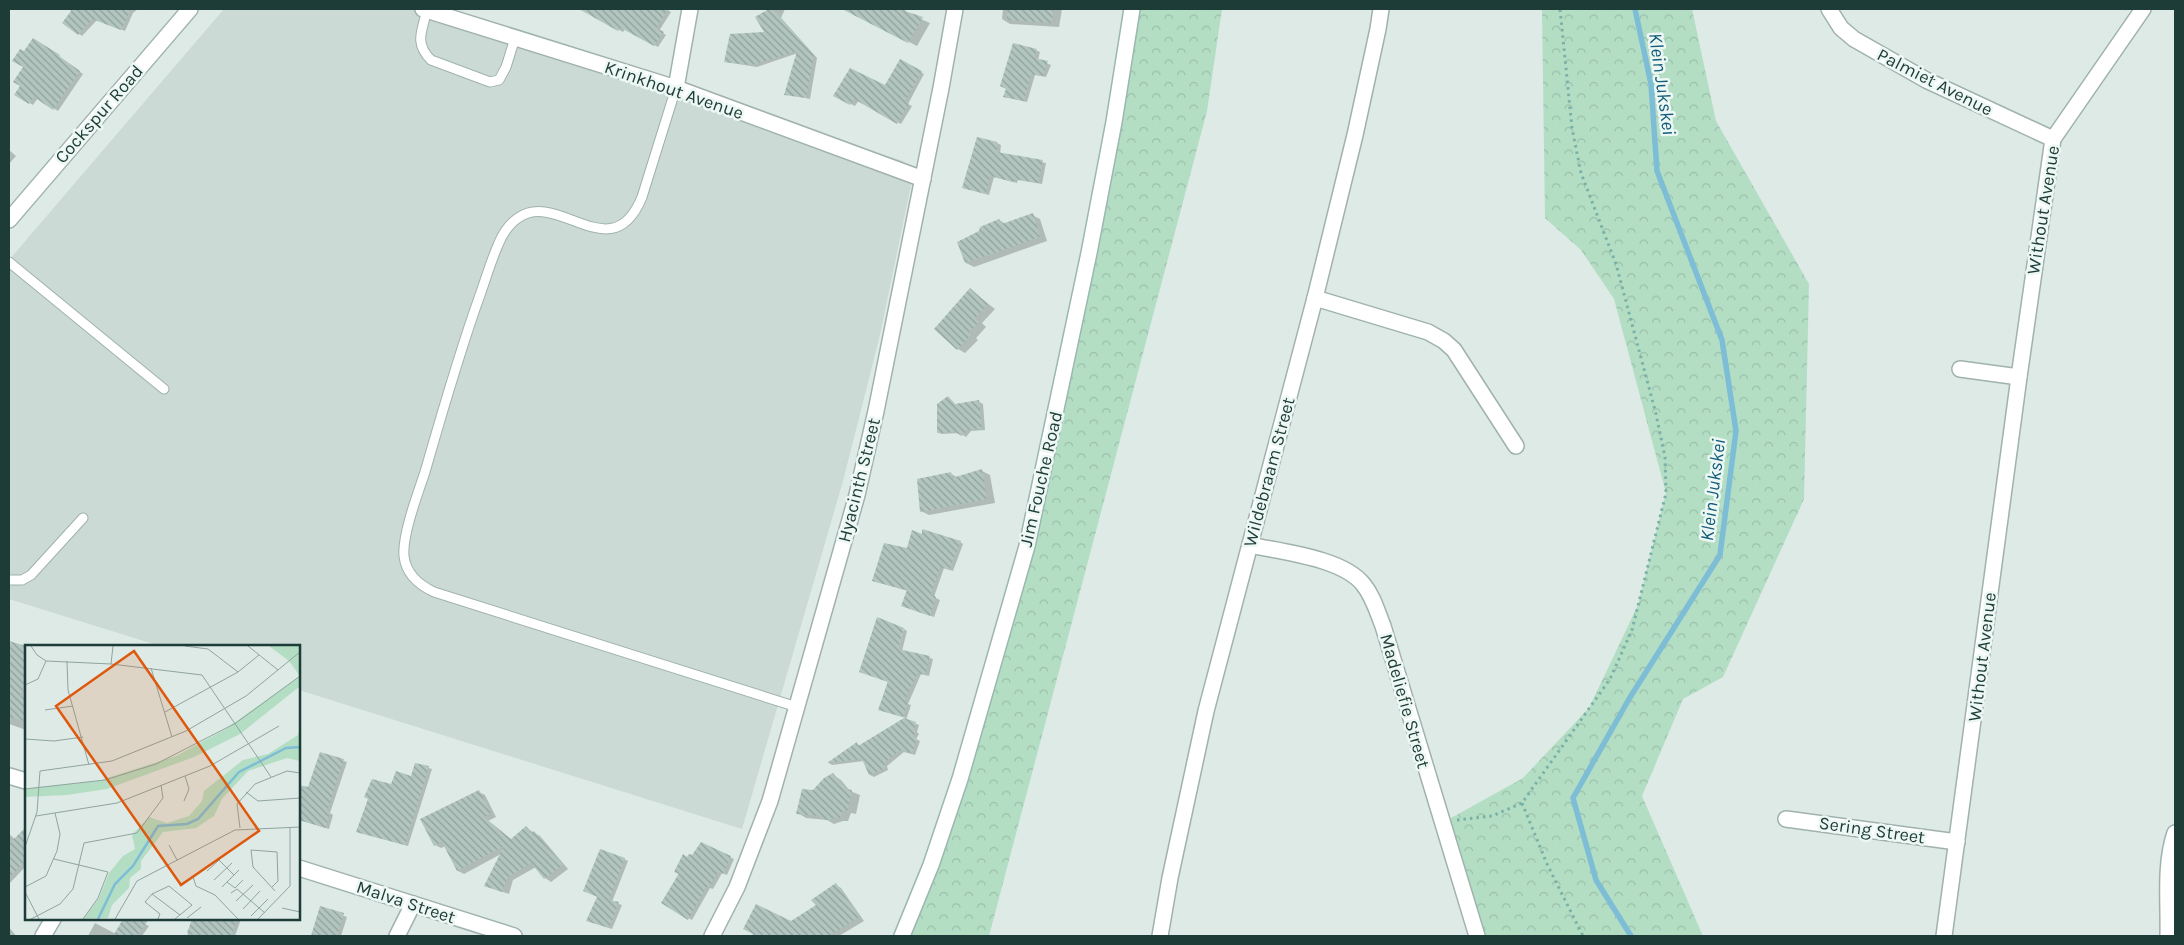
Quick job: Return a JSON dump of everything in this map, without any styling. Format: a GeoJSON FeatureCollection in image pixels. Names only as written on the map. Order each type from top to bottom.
{"type":"FeatureCollection","features":[{"type":"Feature","properties":{"kind":"street","name":"Cockspur Road"},"geometry":{"type":"LineString","coordinates":[[9,220],[190,9]]}},
{"type":"Feature","properties":{"kind":"street"},"geometry":{"type":"LineString","coordinates":[[676,88],[690,9]]}},
{"type":"Feature","properties":{"kind":"street","name":"Hyacinth Street"},"geometry":{"type":"LineString","coordinates":[[712,936],[737,887],[764,817],[857,495],[923,179],[955,9]]}},
{"type":"Feature","properties":{"kind":"street","name":"Jim Fouche Road"},"geometry":{"type":"LineString","coordinates":[[902,936],[931,865],[960,779],[1027,546],[1089,253],[1114,122],[1132,9]]}},
{"type":"Feature","properties":{"kind":"street","name":"Wildebraam Street"},"geometry":{"type":"LineString","coordinates":[[1160,936],[1170,878],[1206,711],[1315,298],[1355,135],[1381,9]]}},
{"type":"Feature","properties":{"kind":"street","name":"Palmiet Avenue"},"geometry":{"type":"LineString","coordinates":[[1829,9],[1841,28],[1854,39],[1926,80],[2053,140]]}},
{"type":"Feature","properties":{"kind":"street","name":"Without Avenue"},"geometry":{"type":"LineString","coordinates":[[1944,936],[2019,377],[2053,140],[2143,9]]}},
{"type":"Feature","properties":{"kind":"street","name":"Krinkhout Avenue"},"geometry":{"type":"LineString","coordinates":[[425,10],[676,88],[923,179]]}},
{"type":"Feature","properties":{"kind":"street"},"geometry":{"type":"LineString","coordinates":[[1315,298],[1428,332],[1444,341],[1454,350],[1516,446]]}},
{"type":"Feature","properties":{"kind":"street"},"geometry":{"type":"LineString","coordinates":[[1960,369],[2019,377]]}},
{"type":"Feature","properties":{"kind":"street","name":"Madeliefie Street"},"geometry":{"type":"LineString","coordinates":[[1250,544],[1337,566],[1357,578],[1370,594],[1383,626],[1477,936]]}},
{"type":"Feature","properties":{"kind":"street"},"geometry":{"type":"LineString","coordinates":[[9,776],[25,782]]}},
{"type":"Feature","properties":{"kind":"street","name":"Sering Street"},"geometry":{"type":"LineString","coordinates":[[1786,819],[1958,842]]}},
{"type":"Feature","properties":{"kind":"street"},"geometry":{"type":"LineString","coordinates":[[2168,936],[2169,868],[2171,845],[2175,833]]}},
{"type":"Feature","properties":{"kind":"street","name":"Malva Street"},"geometry":{"type":"LineString","coordinates":[[300,868],[514,936]]}},
{"type":"Feature","properties":{"kind":"street"},"geometry":{"type":"LineString","coordinates":[[397,936],[413,904]]}},
{"type":"Feature","properties":{"kind":"street"},"geometry":{"type":"LineString","coordinates":[[43,936],[53,920]]}},
{"type":"Feature","properties":{"kind":"lane"},"geometry":{"type":"LineString","coordinates":[[425,10],[420,42],[424,53],[431,60],[440,64],[490,82],[499,80],[506,66],[515,38]]}},
{"type":"Feature","properties":{"kind":"lane"},"geometry":{"type":"LineString","coordinates":[[676,88],[639,206],[625,222],[616,228],[594,228],[557,215],[533,212],[517,218],[503,234],[463,342],[411,517],[404,556],[406,565],[418,583],[434,592],[797,707]]}},
{"type":"Feature","properties":{"kind":"lane"},"geometry":{"type":"LineString","coordinates":[[9,262],[164,389]]}},
{"type":"Feature","properties":{"kind":"lane"},"geometry":{"type":"LineString","coordinates":[[9,580],[22,580],[31,575],[83,518]]}},
{"type":"Feature","properties":{"kind":"path"},"geometry":{"type":"LineString","coordinates":[[1441,822],[1492,816],[1522,803],[1610,679],[1632,630],[1666,493],[1665,457],[1656,414],[1616,264],[1582,173],[1572,128],[1560,9]]}},
{"type":"Feature","properties":{"kind":"path"},"geometry":{"type":"LineString","coordinates":[[1522,803],[1547,864],[1583,936]]}},
{"type":"Feature","properties":{"kind":"shaded area"},"geometry":{"type":"Polygon","coordinates":[[[224,9],[422,9],[903,161],[911,185],[880,335],[843,481],[742,829],[300,690],[300,645],[157,645],[9,599],[9,260],[224,9]]]}},
{"type":"Feature","properties":{"kind":"green space"},"geometry":{"type":"Polygon","coordinates":[[[1134,9],[1222,9],[1207,111],[989,936],[903,936],[1007,624],[1134,9]]]}},
{"type":"Feature","properties":{"kind":"green space"},"geometry":{"type":"Polygon","coordinates":[[[1542,9],[1692,9],[1716,121],[1809,284],[1804,499],[1723,677],[1683,699],[1642,796],[1703,936],[1478,936],[1444,822],[1523,778],[1589,708],[1638,605],[1666,493],[1614,299],[1581,250],[1545,218],[1542,9]]]}},
{"type":"Feature","properties":{"kind":"building"},"geometry":{"type":"Polygon","coordinates":[[[70,9],[131,9],[121,30],[92,19],[78,35],[62,23],[71,11],[70,9]]]}},
{"type":"Feature","properties":{"kind":"building"},"geometry":{"type":"Polygon","coordinates":[[[579,9],[668,9],[656,28],[664,32],[654,46],[621,28],[618,31],[579,9]]]}},
{"type":"Feature","properties":{"kind":"building"},"geometry":{"type":"Polygon","coordinates":[[[769,9],[773,9],[814,55],[806,98],[784,95],[797,51],[752,65],[724,62],[730,34],[764,32],[755,17],[769,9]]]}},
{"type":"Feature","properties":{"kind":"building"},"geometry":{"type":"Polygon","coordinates":[[[842,9],[899,9],[923,17],[908,43],[842,9]]]}},
{"type":"Feature","properties":{"kind":"building"},"geometry":{"type":"Polygon","coordinates":[[[1007,9],[1054,9],[1051,23],[1007,20],[1007,9]]]}},
{"type":"Feature","properties":{"kind":"building"},"geometry":{"type":"Polygon","coordinates":[[[33,38],[60,55],[80,71],[53,110],[34,97],[29,104],[14,95],[20,86],[13,82],[23,67],[12,61],[20,49],[24,51],[33,38]]]}},
{"type":"Feature","properties":{"kind":"building"},"geometry":{"type":"Polygon","coordinates":[[[1013,43],[1037,49],[1034,58],[1048,61],[1043,76],[1031,74],[1024,101],[1003,97],[1006,89],[1000,86],[1013,43]]]}},
{"type":"Feature","properties":{"kind":"building"},"geometry":{"type":"Polygon","coordinates":[[[900,59],[922,71],[905,101],[909,103],[897,124],[854,99],[850,105],[833,96],[850,68],[885,85],[900,59]]]}},
{"type":"Feature","properties":{"kind":"building"},"geometry":{"type":"Polygon","coordinates":[[[977,137],[997,142],[997,152],[1043,160],[1038,183],[1015,179],[1013,182],[990,176],[986,194],[962,188],[977,137]]]}},
{"type":"Feature","properties":{"kind":"building"},"geometry":{"type":"Polygon","coordinates":[[[1033,213],[1040,237],[965,263],[957,242],[979,231],[980,227],[999,219],[1002,224],[1033,213]]]}},
{"type":"Feature","properties":{"kind":"building"},"geometry":{"type":"Polygon","coordinates":[[[970,288],[988,304],[975,318],[979,322],[968,333],[971,335],[957,350],[934,329],[970,288]]]}},
{"type":"Feature","properties":{"kind":"building"},"geometry":{"type":"Polygon","coordinates":[[[948,396],[955,404],[979,400],[982,429],[967,430],[962,436],[955,432],[937,433],[937,404],[948,396]]]}},
{"type":"Feature","properties":{"kind":"building"},"geometry":{"type":"Polygon","coordinates":[[[982,469],[987,499],[920,512],[917,479],[951,472],[952,478],[982,469]]]}},
{"type":"Feature","properties":{"kind":"building"},"geometry":{"type":"Polygon","coordinates":[[[922,529],[961,541],[949,570],[940,567],[931,594],[936,597],[930,616],[901,606],[907,590],[872,581],[884,543],[907,548],[912,530],[922,534],[922,529]]]}},
{"type":"Feature","properties":{"kind":"building"},"geometry":{"type":"Polygon","coordinates":[[[877,617],[904,628],[898,649],[930,656],[925,675],[917,673],[905,701],[908,702],[903,717],[878,710],[888,682],[859,672],[877,617]]]}},
{"type":"Feature","properties":{"kind":"building"},"geometry":{"type":"Polygon","coordinates":[[[9,641],[25,646],[25,683],[20,696],[25,697],[25,721],[12,718],[9,723],[9,641]]]}},
{"type":"Feature","properties":{"kind":"building"},"geometry":{"type":"Polygon","coordinates":[[[904,718],[916,722],[914,730],[916,731],[913,737],[917,738],[912,753],[900,750],[884,763],[886,768],[869,775],[862,759],[827,763],[857,742],[858,746],[904,718]]]}},
{"type":"Feature","properties":{"kind":"building"},"geometry":{"type":"Polygon","coordinates":[[[320,752],[344,759],[327,811],[330,812],[326,828],[300,820],[300,785],[308,787],[320,752]]]}},
{"type":"Feature","properties":{"kind":"building"},"geometry":{"type":"Polygon","coordinates":[[[415,763],[429,766],[405,845],[356,832],[368,799],[364,797],[372,779],[391,784],[396,771],[411,776],[415,763]]]}},
{"type":"Feature","properties":{"kind":"building"},"geometry":{"type":"Polygon","coordinates":[[[833,773],[846,789],[852,790],[848,810],[843,810],[840,818],[835,817],[830,820],[825,820],[819,816],[796,814],[802,789],[813,790],[824,778],[833,773]]]}},
{"type":"Feature","properties":{"kind":"building"},"geometry":{"type":"Polygon","coordinates":[[[479,790],[491,813],[484,817],[511,839],[526,826],[532,833],[534,831],[563,865],[544,879],[531,863],[508,877],[502,892],[484,886],[504,846],[457,871],[442,842],[434,846],[420,819],[479,790]]]}},
{"type":"Feature","properties":{"kind":"building"},"geometry":{"type":"Polygon","coordinates":[[[25,828],[25,861],[9,878],[9,844],[25,828]]]}},
{"type":"Feature","properties":{"kind":"building"},"geometry":{"type":"Polygon","coordinates":[[[701,842],[731,856],[723,874],[718,872],[709,887],[706,887],[688,920],[661,903],[679,874],[674,872],[683,854],[687,857],[689,854],[692,855],[701,842]]]}},
{"type":"Feature","properties":{"kind":"building"},"geometry":{"type":"Polygon","coordinates":[[[600,849],[625,858],[609,900],[619,902],[609,928],[586,921],[597,897],[600,898],[583,891],[600,849]]]}},
{"type":"Feature","properties":{"kind":"building"},"geometry":{"type":"Polygon","coordinates":[[[836,883],[859,917],[829,936],[757,936],[743,929],[756,904],[791,921],[816,905],[811,900],[836,883]]]}},
{"type":"Feature","properties":{"kind":"building"},"geometry":{"type":"Polygon","coordinates":[[[320,906],[344,913],[337,936],[311,936],[320,906]]]}},
{"type":"Feature","properties":{"kind":"building"},"geometry":{"type":"Polygon","coordinates":[[[122,920],[148,920],[137,936],[113,936],[122,920]]]}},
{"type":"Feature","properties":{"kind":"building"},"geometry":{"type":"Polygon","coordinates":[[[192,920],[237,920],[231,936],[197,936],[187,933],[192,920]]]}},
{"type":"Feature","properties":{"kind":"waterway","name":"Klein Jukskei"},"geometry":{"type":"LineString","coordinates":[[1631,936],[1596,880],[1573,798],[1629,699],[1720,555],[1736,431],[1722,340],[1657,171],[1651,84],[1635,9]]}}]}
